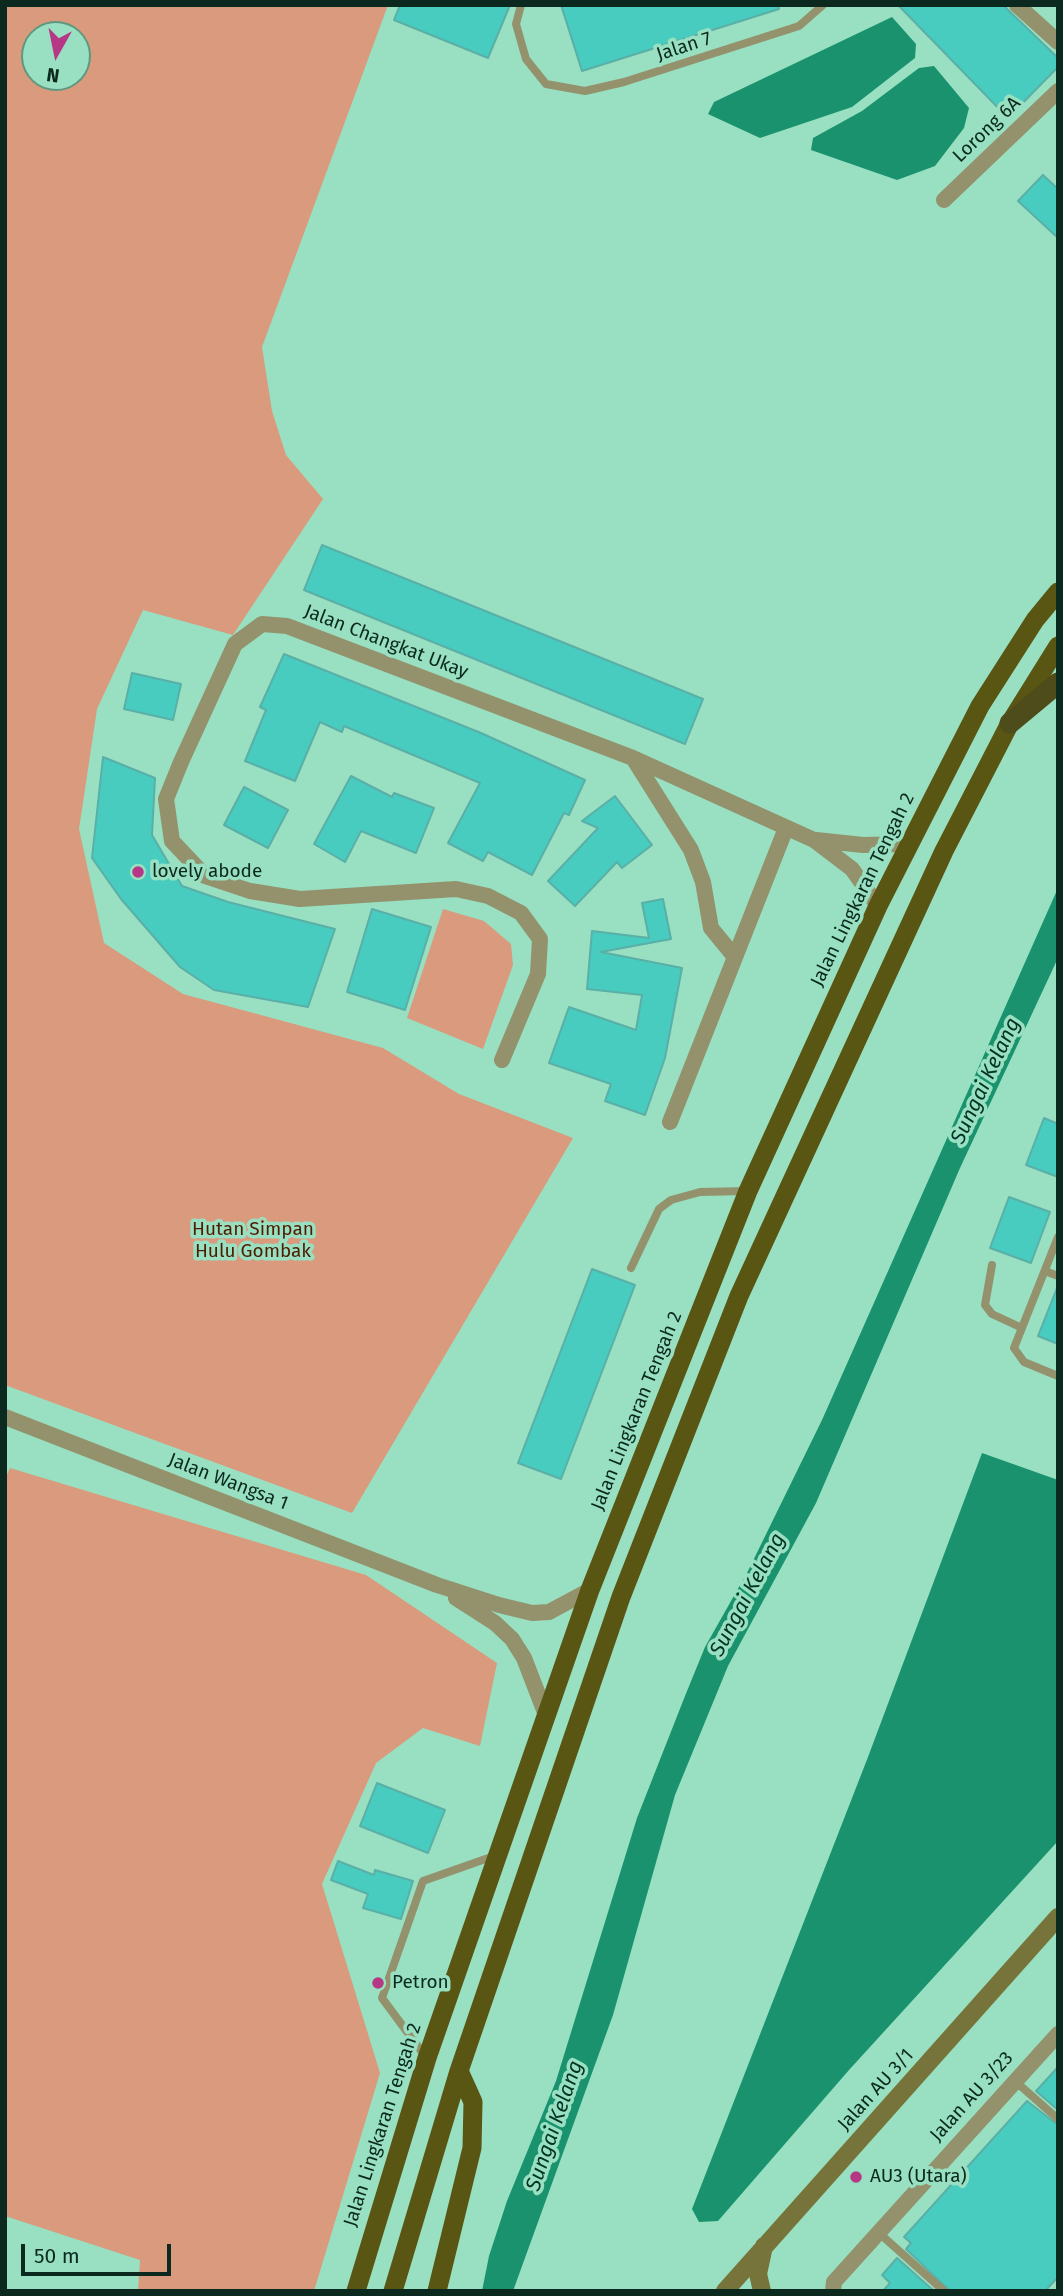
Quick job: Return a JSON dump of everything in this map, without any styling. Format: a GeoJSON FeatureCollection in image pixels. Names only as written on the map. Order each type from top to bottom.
{"type":"FeatureCollection","features":[{"type":"Feature","properties":{"kind":"highway","name":"Jalan Lingkaran Tengah 2"},"geometry":{"type":"LineString","coordinates":[[356,2291],[427,2058],[590,1590],[748,1191],[878,906],[980,706],[1035,620],[1058,592]]}},
{"type":"Feature","properties":{"kind":"highway"},"geometry":{"type":"LineString","coordinates":[[393,2291],[459,2071],[621,1597],[739,1296],[944,851],[1010,723],[1058,646]]}},
{"type":"Feature","properties":{"kind":"highway"},"geometry":{"type":"LineString","coordinates":[[1010,723],[1058,683]]}},
{"type":"Feature","properties":{"kind":"highway"},"geometry":{"type":"LineString","coordinates":[[437,2291],[472,2148],[473,2102],[459,2071]]}},
{"type":"Feature","properties":{"kind":"main road","name":"Jalan AU 3/1"},"geometry":{"type":"LineString","coordinates":[[725,2291],[1058,1917]]}},
{"type":"Feature","properties":{"kind":"main road"},"geometry":{"type":"LineString","coordinates":[[762,2291],[758,2274],[765,2243]]}},
{"type":"Feature","properties":{"kind":"street"},"geometry":{"type":"LineString","coordinates":[[1017,5],[1058,42]]}},
{"type":"Feature","properties":{"kind":"street","name":"Lorong 6A"},"geometry":{"type":"LineString","coordinates":[[944,200],[1058,91]]}},
{"type":"Feature","properties":{"kind":"street","name":"Jalan Changkat Ukay"},"geometry":{"type":"LineString","coordinates":[[502,1060],[538,974],[540,939],[520,913],[488,896],[456,889],[300,899],[250,891],[205,876],[172,841],[166,799],[181,762],[234,643],[262,624],[288,626],[633,758],[814,840],[852,869],[878,906]]}},
{"type":"Feature","properties":{"kind":"street"},"geometry":{"type":"LineString","coordinates":[[633,758],[691,850],[703,882],[710,928],[734,956]]}},
{"type":"Feature","properties":{"kind":"street"},"geometry":{"type":"LineString","coordinates":[[670,1122],[786,828]]}},
{"type":"Feature","properties":{"kind":"street","name":"Jalan Changkat Ukay"},"geometry":{"type":"LineString","coordinates":[[814,840],[863,845],[910,844]]}},
{"type":"Feature","properties":{"kind":"street","name":"Jalan Wangsa 1"},"geometry":{"type":"LineString","coordinates":[[5,1417],[437,1585],[532,1614],[549,1612],[590,1590]]}},
{"type":"Feature","properties":{"kind":"street","name":"Jalan Wangsa 1"},"geometry":{"type":"LineString","coordinates":[[437,1585],[495,1623],[512,1639],[524,1658],[546,1715]]}},
{"type":"Feature","properties":{"kind":"street","name":"Jalan AU 3/23"},"geometry":{"type":"LineString","coordinates":[[834,2287],[879,2233],[1058,2034]]}},
{"type":"Feature","properties":{"kind":"lane","name":"Jalan 7"},"geometry":{"type":"LineString","coordinates":[[521,5],[516,24],[526,59],[546,84],[584,91],[624,82],[799,26],[823,5]]}},
{"type":"Feature","properties":{"kind":"lane"},"geometry":{"type":"LineString","coordinates":[[631,1268],[659,1209],[671,1200],[700,1192],[748,1191]]}},
{"type":"Feature","properties":{"kind":"lane"},"geometry":{"type":"LineString","coordinates":[[1058,1237],[1014,1348],[1024,1362],[1058,1376]]}},
{"type":"Feature","properties":{"kind":"lane"},"geometry":{"type":"LineString","coordinates":[[992,1265],[985,1305],[992,1314],[1022,1328]]}},
{"type":"Feature","properties":{"kind":"lane"},"geometry":{"type":"LineString","coordinates":[[1045,1271],[1058,1276]]}},
{"type":"Feature","properties":{"kind":"lane"},"geometry":{"type":"LineString","coordinates":[[427,2058],[382,1998],[424,1881],[498,1854]]}},
{"type":"Feature","properties":{"kind":"lane"},"geometry":{"type":"LineString","coordinates":[[1015,2081],[1058,2119]]}},
{"type":"Feature","properties":{"kind":"lane"},"geometry":{"type":"LineString","coordinates":[[879,2233],[944,2291]]}},
{"type":"Feature","properties":{"kind":"green space","name":"Hutan Simpan Hulu Gombak"},"geometry":{"type":"Polygon","coordinates":[[[5,5],[388,5],[262,347],[272,411],[286,455],[323,499],[233,635],[143,610],[97,709],[79,829],[104,943],[183,994],[383,1048],[459,1094],[573,1138],[352,1513],[5,1385],[5,5]]]}},
{"type":"Feature","properties":{"kind":"green space"},"geometry":{"type":"Polygon","coordinates":[[[443,909],[484,921],[511,944],[513,965],[483,1049],[407,1018],[443,909]]]}},
{"type":"Feature","properties":{"kind":"green space"},"geometry":{"type":"Polygon","coordinates":[[[10,1468],[366,1575],[497,1663],[480,1746],[423,1728],[376,1763],[322,1884],[380,2073],[314,2291],[138,2291],[140,2260],[5,2216],[5,1479],[10,1468]]]}},
{"type":"Feature","properties":{"kind":"water"},"geometry":{"type":"Polygon","coordinates":[[[892,17],[916,44],[915,58],[852,107],[760,138],[708,114],[714,102],[892,17]]]}},
{"type":"Feature","properties":{"kind":"water"},"geometry":{"type":"Polygon","coordinates":[[[934,66],[969,108],[964,128],[935,166],[897,180],[811,150],[813,138],[862,111],[919,68],[934,66]]]}},
{"type":"Feature","properties":{"kind":"water","name":"Sungai Kelang"},"geometry":{"type":"Polygon","coordinates":[[[1058,888],[1058,958],[960,1168],[816,1503],[728,1666],[675,1795],[613,2015],[513,2291],[482,2291],[489,2256],[507,2201],[556,2081],[637,1818],[705,1647],[748,1571],[822,1420],[1058,888]]]}},
{"type":"Feature","properties":{"kind":"water"},"geometry":{"type":"Polygon","coordinates":[[[982,1453],[1058,1480],[1058,1841],[849,2070],[718,2221],[699,2222],[692,2209],[868,1757],[982,1453]]]}},
{"type":"Feature","properties":{"kind":"building"},"geometry":{"type":"Polygon","coordinates":[[[400,5],[510,5],[488,58],[394,20],[400,5]]]}},
{"type":"Feature","properties":{"kind":"building"},"geometry":{"type":"Polygon","coordinates":[[[561,5],[778,5],[779,9],[582,71],[561,5]]]}},
{"type":"Feature","properties":{"kind":"building"},"geometry":{"type":"Polygon","coordinates":[[[898,5],[1003,5],[1058,58],[1058,67],[1008,118],[898,5]]]}},
{"type":"Feature","properties":{"kind":"building"},"geometry":{"type":"Polygon","coordinates":[[[1043,175],[1058,189],[1058,238],[1018,201],[1043,175]]]}},
{"type":"Feature","properties":{"kind":"building"},"geometry":{"type":"Polygon","coordinates":[[[322,545],[703,699],[685,744],[304,590],[322,545]]]}},
{"type":"Feature","properties":{"kind":"building"},"geometry":{"type":"Polygon","coordinates":[[[284,654],[481,733],[585,780],[569,815],[564,813],[532,875],[488,852],[483,861],[448,843],[480,783],[344,726],[342,732],[320,722],[295,781],[245,761],[266,710],[260,707],[284,654]]]}},
{"type":"Feature","properties":{"kind":"building"},"geometry":{"type":"Polygon","coordinates":[[[132,673],[181,684],[173,720],[124,709],[132,673]]]}},
{"type":"Feature","properties":{"kind":"building","name":"lovely abode"},"geometry":{"type":"Polygon","coordinates":[[[103,757],[155,778],[152,835],[182,886],[228,902],[335,929],[308,1007],[214,990],[180,967],[121,899],[92,858],[103,757]]]}},
{"type":"Feature","properties":{"kind":"building"},"geometry":{"type":"Polygon","coordinates":[[[351,776],[392,797],[394,793],[434,808],[416,853],[361,831],[345,862],[314,844],[351,776]]]}},
{"type":"Feature","properties":{"kind":"building"},"geometry":{"type":"Polygon","coordinates":[[[244,787],[288,810],[268,848],[224,825],[244,787]]]}},
{"type":"Feature","properties":{"kind":"building"},"geometry":{"type":"Polygon","coordinates":[[[615,796],[652,845],[622,868],[617,862],[575,906],[548,881],[598,828],[582,821],[615,796]]]}},
{"type":"Feature","properties":{"kind":"building"},"geometry":{"type":"Polygon","coordinates":[[[663,899],[671,939],[601,952],[682,968],[665,1058],[645,1115],[605,1101],[611,1084],[549,1063],[569,1007],[636,1030],[642,995],[587,989],[592,931],[649,938],[642,903],[663,899]]]}},
{"type":"Feature","properties":{"kind":"building"},"geometry":{"type":"Polygon","coordinates":[[[372,909],[431,927],[405,1010],[347,992],[372,909]]]}},
{"type":"Feature","properties":{"kind":"building"},"geometry":{"type":"Polygon","coordinates":[[[1044,1118],[1058,1124],[1058,1177],[1026,1165],[1044,1118]]]}},
{"type":"Feature","properties":{"kind":"building"},"geometry":{"type":"Polygon","coordinates":[[[1009,1197],[1050,1212],[1031,1263],[990,1248],[1009,1197]]]}},
{"type":"Feature","properties":{"kind":"building"},"geometry":{"type":"Polygon","coordinates":[[[592,1269],[635,1285],[561,1479],[518,1463],[592,1269]]]}},
{"type":"Feature","properties":{"kind":"building"},"geometry":{"type":"Polygon","coordinates":[[[1058,1288],[1058,1344],[1038,1336],[1058,1288]]]}},
{"type":"Feature","properties":{"kind":"building"},"geometry":{"type":"Polygon","coordinates":[[[377,1783],[445,1810],[428,1853],[360,1826],[377,1783]]]}},
{"type":"Feature","properties":{"kind":"building"},"geometry":{"type":"Polygon","coordinates":[[[338,1861],[374,1875],[375,1870],[413,1881],[401,1919],[363,1908],[368,1894],[331,1880],[338,1861]]]}},
{"type":"Feature","properties":{"kind":"building"},"geometry":{"type":"Polygon","coordinates":[[[1058,2067],[1058,2110],[1036,2091],[1058,2067]]]}},
{"type":"Feature","properties":{"kind":"building"},"geometry":{"type":"Polygon","coordinates":[[[1027,2101],[1058,2125],[1058,2277],[1045,2291],[950,2291],[906,2249],[911,2243],[904,2237],[1027,2101]]]}},
{"type":"Feature","properties":{"kind":"building"},"geometry":{"type":"Polygon","coordinates":[[[897,2258],[934,2291],[883,2291],[890,2283],[882,2275],[897,2258]]]}},
{"type":"Feature","properties":{"kind":"place","name":"lovely abode"},"geometry":{"type":"Point","coordinates":[138,872]}},
{"type":"Feature","properties":{"kind":"place","name":"Petron"},"geometry":{"type":"Point","coordinates":[378,1983]}},
{"type":"Feature","properties":{"kind":"place","name":"AU3 (Utara)"},"geometry":{"type":"Point","coordinates":[856,2177]}}]}
